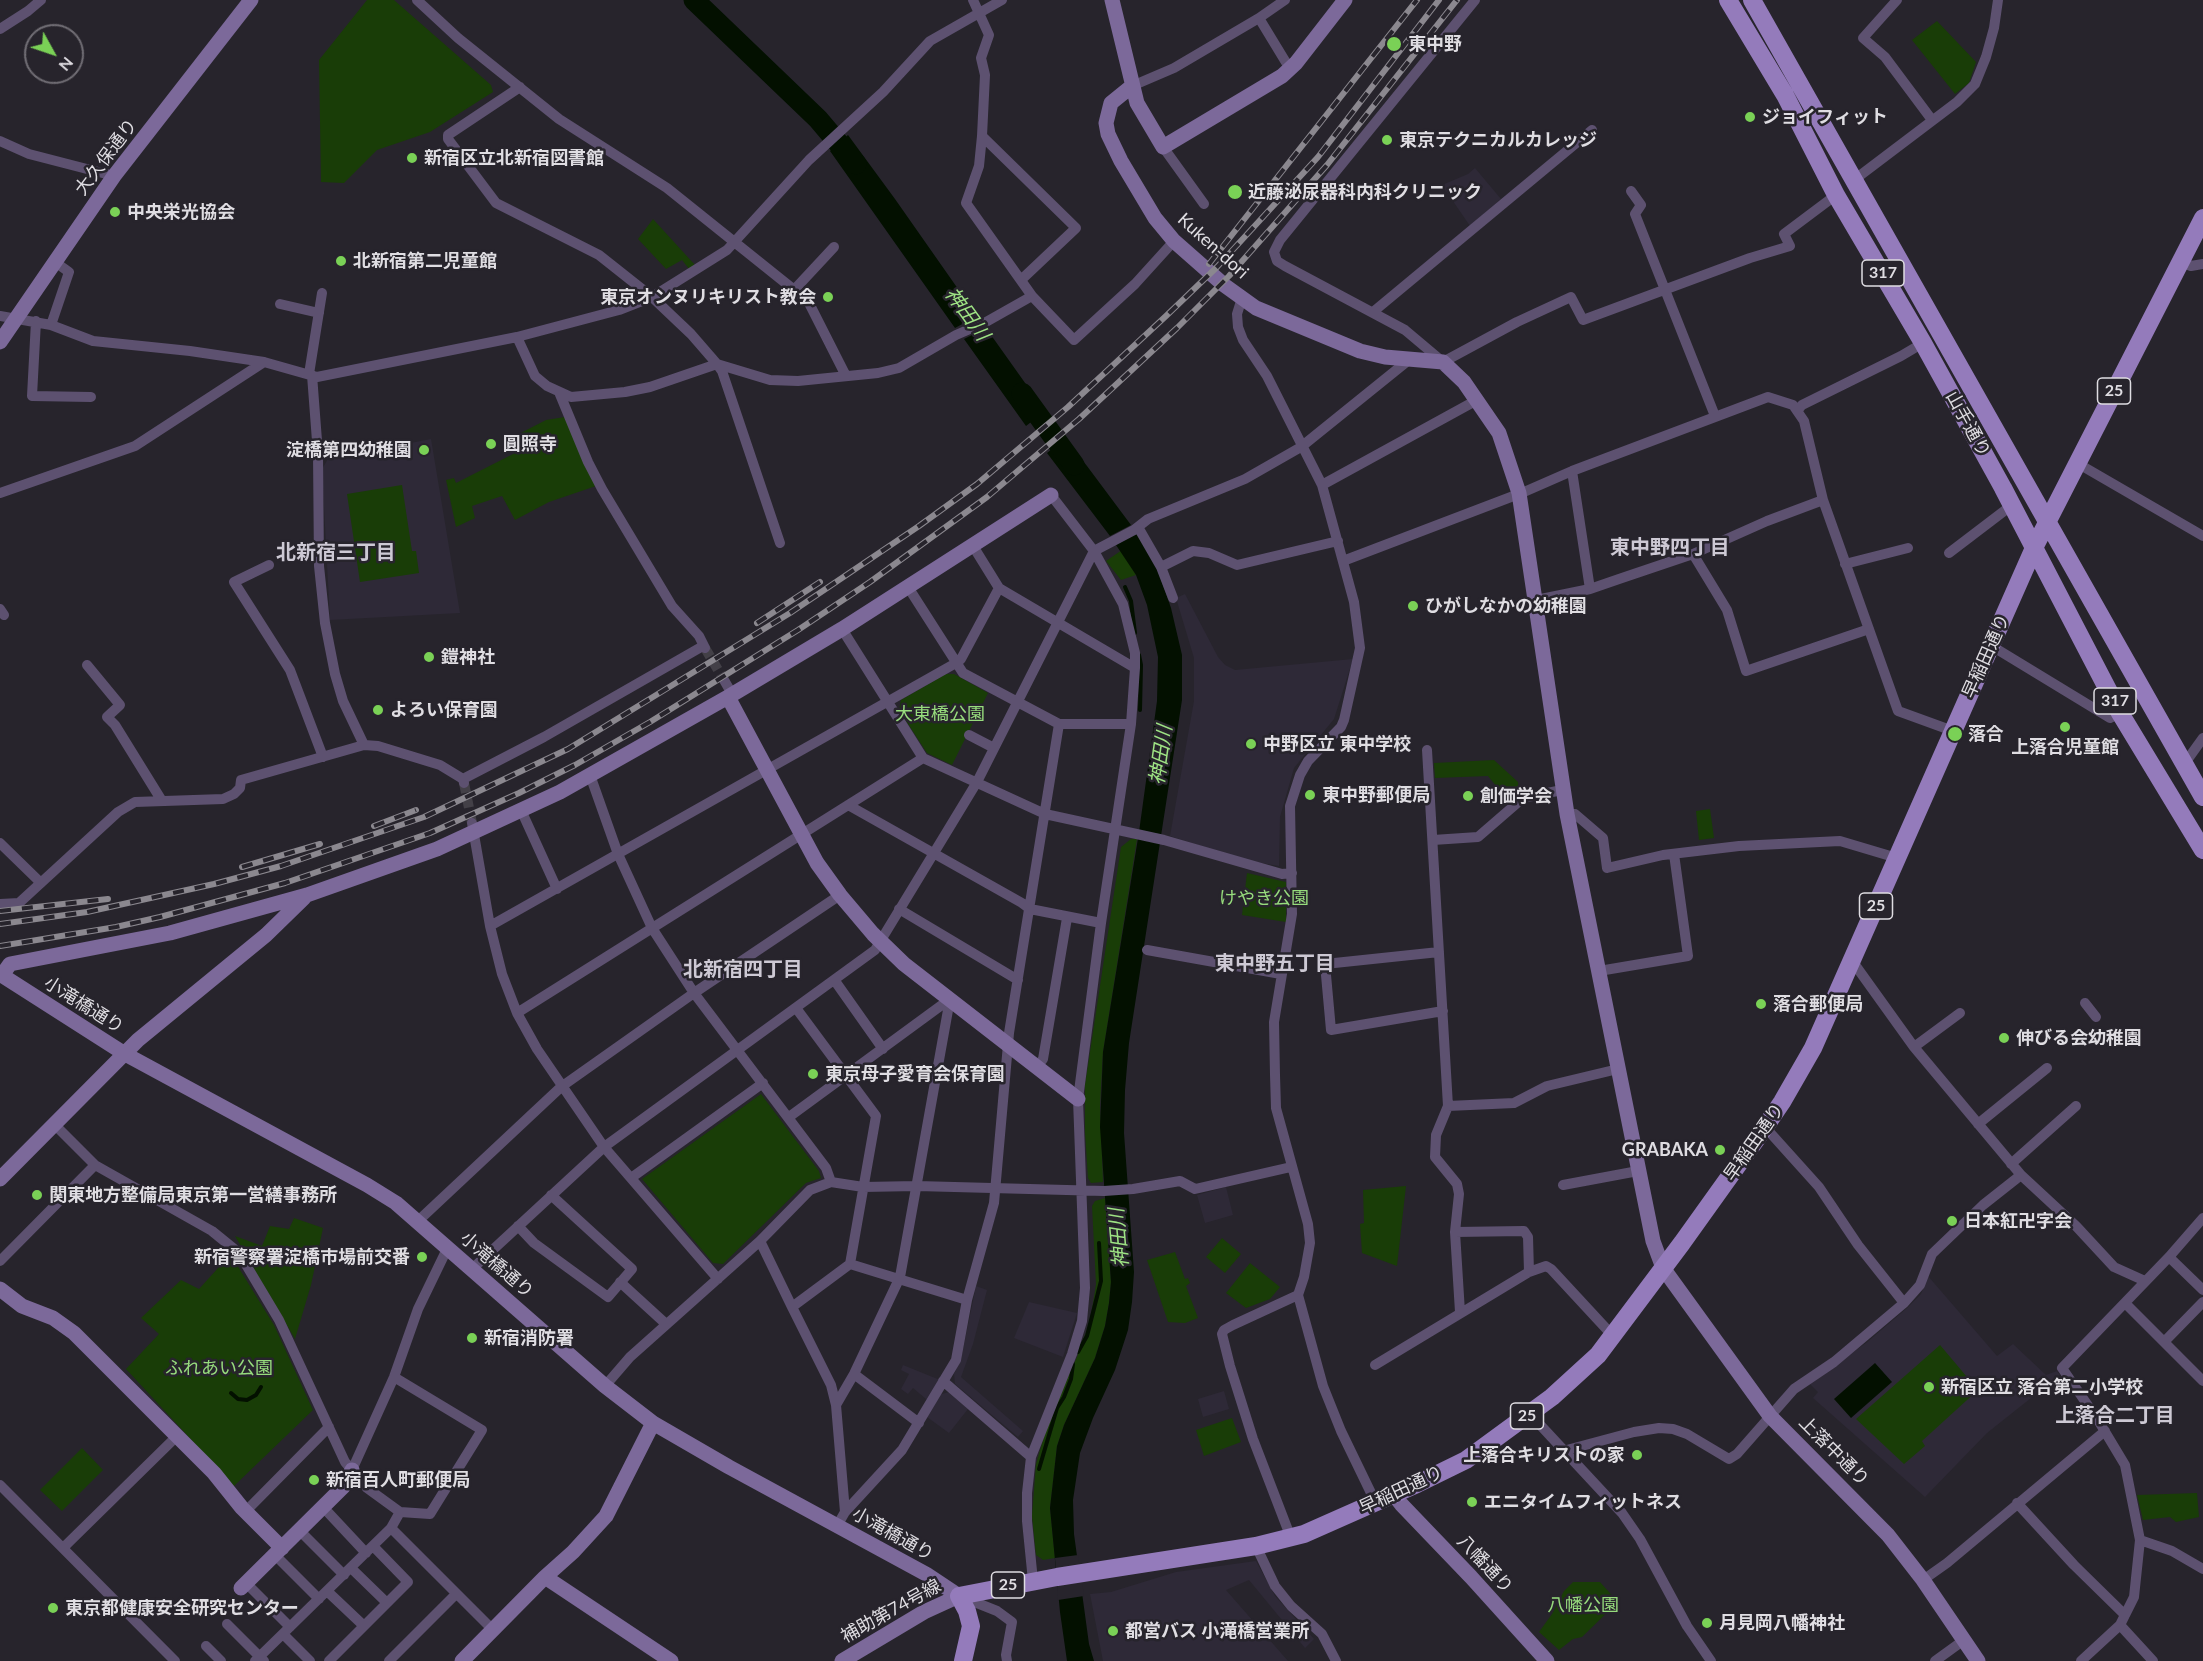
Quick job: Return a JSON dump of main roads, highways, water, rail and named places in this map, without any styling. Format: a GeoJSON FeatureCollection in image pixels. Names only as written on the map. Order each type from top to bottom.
{"type":"FeatureCollection","features":[{"type":"Feature","properties":{"kind":"main road","name":"山手通り"},"geometry":{"type":"LineString","coordinates":[[1728,0],[1785,95],[1836,195],[1923,343],[2012,505],[2120,712],[2203,850]]}},
{"type":"Feature","properties":{"kind":"main road","name":"山手通り"},"geometry":{"type":"LineString","coordinates":[[1752,0],[2203,797]]}},
{"type":"Feature","properties":{"kind":"main road","name":"早稲田通り"},"geometry":{"type":"LineString","coordinates":[[963,1661],[970,1626],[967,1611],[959,1596],[1034,1581],[1256,1546],[1291,1538],[1394,1495],[1466,1460],[1570,1383],[1613,1336],[1765,1127],[1803,1066],[1853,962],[2034,548],[2203,218]]}},
{"type":"Feature","properties":{"kind":"water"},"geometry":{"type":"Polygon","coordinates":[[[848,135],[977,316],[955,328],[830,151],[848,135]]]}},
{"type":"Feature","properties":{"kind":"water"},"geometry":{"type":"Polygon","coordinates":[[[986,328],[1045,411],[1026,426],[964,339],[986,328]]]}},
{"type":"Feature","properties":{"kind":"water"},"geometry":{"type":"Polygon","coordinates":[[[1065,438],[1131,525],[1110,536],[1047,453],[1065,438]]]}},
{"type":"Feature","properties":{"kind":"water"},"geometry":{"type":"Polygon","coordinates":[[[1137,533],[1158,571],[1171,608],[1182,655],[1182,700],[1129,1043],[1125,1090],[1124,1133],[1134,1272],[1132,1302],[1128,1330],[1115,1370],[1080,1453],[1073,1500],[1074,1534],[1089,1644],[1094,1661],[1067,1661],[1050,1508],[1057,1446],[1064,1425],[1095,1358],[1109,1303],[1111,1282],[1100,1127],[1103,1052],[1139,832],[1157,701],[1158,657],[1147,605],[1136,575],[1116,545],[1137,533]]]}},
{"type":"Feature","properties":{"kind":"water"},"geometry":{"type":"Polygon","coordinates":[[[1875,1363],[1892,1382],[1851,1418],[1834,1399],[1875,1363]]]}},
{"type":"Feature","properties":{"kind":"waterway","name":"神田川"},"geometry":{"type":"LineString","coordinates":[[694,0],[818,119],[856,164]]}},
{"type":"Feature","properties":{"kind":"waterway","name":"神田川"},"geometry":{"type":"LineString","coordinates":[[1022,393],[1074,465]]}},
{"type":"Feature","properties":{"kind":"waterway"},"geometry":{"type":"LineString","coordinates":[[1125,587],[1131,601],[1135,633]]}},
{"type":"Feature","properties":{"kind":"waterway"},"geometry":{"type":"LineString","coordinates":[[1139,655],[1141,665],[1140,710]]}},
{"type":"Feature","properties":{"kind":"waterway"},"geometry":{"type":"LineString","coordinates":[[1078,1352],[1087,1336],[1101,1281],[1099,1243]]}},
{"type":"Feature","properties":{"kind":"waterway"},"geometry":{"type":"LineString","coordinates":[[1039,1469],[1057,1408],[1071,1379],[1073,1364]]}},
{"type":"Feature","properties":{"kind":"waterway"},"geometry":{"type":"LineString","coordinates":[[231,1393],[238,1399],[247,1400],[256,1395],[261,1387]]}},
{"type":"Feature","properties":{"kind":"tunnel"},"geometry":{"type":"LineString","coordinates":[[705,648],[724,680]]}},
{"type":"Feature","properties":{"kind":"tunnel"},"geometry":{"type":"LineString","coordinates":[[464,783],[472,823]]}},
{"type":"Feature","properties":{"kind":"railway"},"geometry":{"type":"LineString","coordinates":[[1209,264],[1417,0]]}},
{"type":"Feature","properties":{"kind":"railway"},"geometry":{"type":"LineString","coordinates":[[0,924],[87,912],[214,884],[281,866],[424,817],[568,749],[790,613],[977,484],[1068,407],[1166,316],[1217,267],[1318,157],[1439,0]]}},
{"type":"Feature","properties":{"kind":"railway"},"geometry":{"type":"LineString","coordinates":[[0,946],[116,927],[160,917],[285,883],[430,833],[575,765],[650,722],[798,630],[870,582],[987,497],[1079,419],[1177,328],[1229,276],[1327,165],[1457,0]]}},
{"type":"Feature","properties":{"kind":"railway"},"geometry":{"type":"LineString","coordinates":[[757,623],[820,582]]}},
{"type":"Feature","properties":{"kind":"railway"},"geometry":{"type":"LineString","coordinates":[[374,826],[416,810]]}},
{"type":"Feature","properties":{"kind":"railway"},"geometry":{"type":"LineString","coordinates":[[242,867],[320,844]]}},
{"type":"Feature","properties":{"kind":"railway"},"geometry":{"type":"LineString","coordinates":[[0,911],[108,899]]}},
{"type":"Feature","properties":{"kind":"place","name":"東中野"},"geometry":{"type":"Point","coordinates":[1394,44]}},
{"type":"Feature","properties":{"kind":"place","name":"ジョイフィット"},"geometry":{"type":"Point","coordinates":[1750,117]}},
{"type":"Feature","properties":{"kind":"place","name":"東京テクニカルカレッジ"},"geometry":{"type":"Point","coordinates":[1387,140]}},
{"type":"Feature","properties":{"kind":"place","name":"新宿区立北新宿図書館"},"geometry":{"type":"Point","coordinates":[412,158]}},
{"type":"Feature","properties":{"kind":"place","name":"近藤泌尿器科内科クリニック"},"geometry":{"type":"Point","coordinates":[1235,192]}},
{"type":"Feature","properties":{"kind":"place","name":"中央栄光協会"},"geometry":{"type":"Point","coordinates":[115,212]}},
{"type":"Feature","properties":{"kind":"place","name":"北新宿第二児童館"},"geometry":{"type":"Point","coordinates":[341,261]}},
{"type":"Feature","properties":{"kind":"place","name":"東京オンヌリキリスト教会"},"geometry":{"type":"Point","coordinates":[828,297]}},
{"type":"Feature","properties":{"kind":"place","name":"圓照寺"},"geometry":{"type":"Point","coordinates":[491,444]}},
{"type":"Feature","properties":{"kind":"place","name":"淀橋第四幼稚園"},"geometry":{"type":"Point","coordinates":[424,450]}},
{"type":"Feature","properties":{"kind":"place","name":"ひがしなかの幼稚園"},"geometry":{"type":"Point","coordinates":[1413,606]}},
{"type":"Feature","properties":{"kind":"place","name":"鎧神社"},"geometry":{"type":"Point","coordinates":[429,657]}},
{"type":"Feature","properties":{"kind":"place","name":"よろい保育園"},"geometry":{"type":"Point","coordinates":[378,710]}},
{"type":"Feature","properties":{"kind":"place","name":"上落合児童館"},"geometry":{"type":"Point","coordinates":[2065,727]}},
{"type":"Feature","properties":{"kind":"place","name":"落合"},"geometry":{"type":"Point","coordinates":[1955,734]}},
{"type":"Feature","properties":{"kind":"place","name":"中野区立 東中学校"},"geometry":{"type":"Point","coordinates":[1251,744]}},
{"type":"Feature","properties":{"kind":"place","name":"東中野郵便局"},"geometry":{"type":"Point","coordinates":[1310,795]}},
{"type":"Feature","properties":{"kind":"place","name":"創価学会"},"geometry":{"type":"Point","coordinates":[1468,796]}},
{"type":"Feature","properties":{"kind":"place","name":"落合郵便局"},"geometry":{"type":"Point","coordinates":[1761,1004]}},
{"type":"Feature","properties":{"kind":"place","name":"伸びる会幼稚園"},"geometry":{"type":"Point","coordinates":[2004,1038]}},
{"type":"Feature","properties":{"kind":"place","name":"東京母子愛育会保育園"},"geometry":{"type":"Point","coordinates":[813,1074]}},
{"type":"Feature","properties":{"kind":"place","name":"GRABAKA"},"geometry":{"type":"Point","coordinates":[1720,1150]}},
{"type":"Feature","properties":{"kind":"place","name":"関東地方整備局東京第一営繕事務所"},"geometry":{"type":"Point","coordinates":[37,1195]}},
{"type":"Feature","properties":{"kind":"place","name":"日本紅卍字会"},"geometry":{"type":"Point","coordinates":[1952,1221]}},
{"type":"Feature","properties":{"kind":"place","name":"新宿警察署淀橋市場前交番"},"geometry":{"type":"Point","coordinates":[422,1257]}},
{"type":"Feature","properties":{"kind":"place","name":"新宿消防署"},"geometry":{"type":"Point","coordinates":[472,1338]}},
{"type":"Feature","properties":{"kind":"place","name":"新宿区立 落合第二小学校"},"geometry":{"type":"Point","coordinates":[1929,1387]}},
{"type":"Feature","properties":{"kind":"place","name":"上落合キリストの家"},"geometry":{"type":"Point","coordinates":[1637,1455]}},
{"type":"Feature","properties":{"kind":"place","name":"新宿百人町郵便局"},"geometry":{"type":"Point","coordinates":[314,1480]}},
{"type":"Feature","properties":{"kind":"place","name":"エニタイムフィットネス"},"geometry":{"type":"Point","coordinates":[1472,1502]}},
{"type":"Feature","properties":{"kind":"place","name":"東京都健康安全研究センター"},"geometry":{"type":"Point","coordinates":[53,1608]}},
{"type":"Feature","properties":{"kind":"place","name":"月見岡八幡神社"},"geometry":{"type":"Point","coordinates":[1707,1623]}},
{"type":"Feature","properties":{"kind":"place","name":"都営バス 小滝橋営業所"},"geometry":{"type":"Point","coordinates":[1113,1631]}},
{"type":"Feature","properties":{"kind":"district","name":"東中野四丁目"},"geometry":{"type":"Point","coordinates":[1670,548]}},
{"type":"Feature","properties":{"kind":"district","name":"北新宿三丁目"},"geometry":{"type":"Point","coordinates":[336,553]}},
{"type":"Feature","properties":{"kind":"district","name":"東中野五丁目"},"geometry":{"type":"Point","coordinates":[1275,964]}},
{"type":"Feature","properties":{"kind":"district","name":"北新宿四丁目"},"geometry":{"type":"Point","coordinates":[743,970]}},
{"type":"Feature","properties":{"kind":"district","name":"上落合二丁目"},"geometry":{"type":"Point","coordinates":[2115,1416]}},
{"type":"Feature","properties":{"kind":"park label","name":"大東橋公園"},"geometry":{"type":"Point","coordinates":[940,714]}},
{"type":"Feature","properties":{"kind":"park label","name":"けやき公園"},"geometry":{"type":"Point","coordinates":[1264,898]}},
{"type":"Feature","properties":{"kind":"park label","name":"ふれあい公園"},"geometry":{"type":"Point","coordinates":[219,1368]}},
{"type":"Feature","properties":{"kind":"park label","name":"八幡公園"},"geometry":{"type":"Point","coordinates":[1583,1605]}}]}
